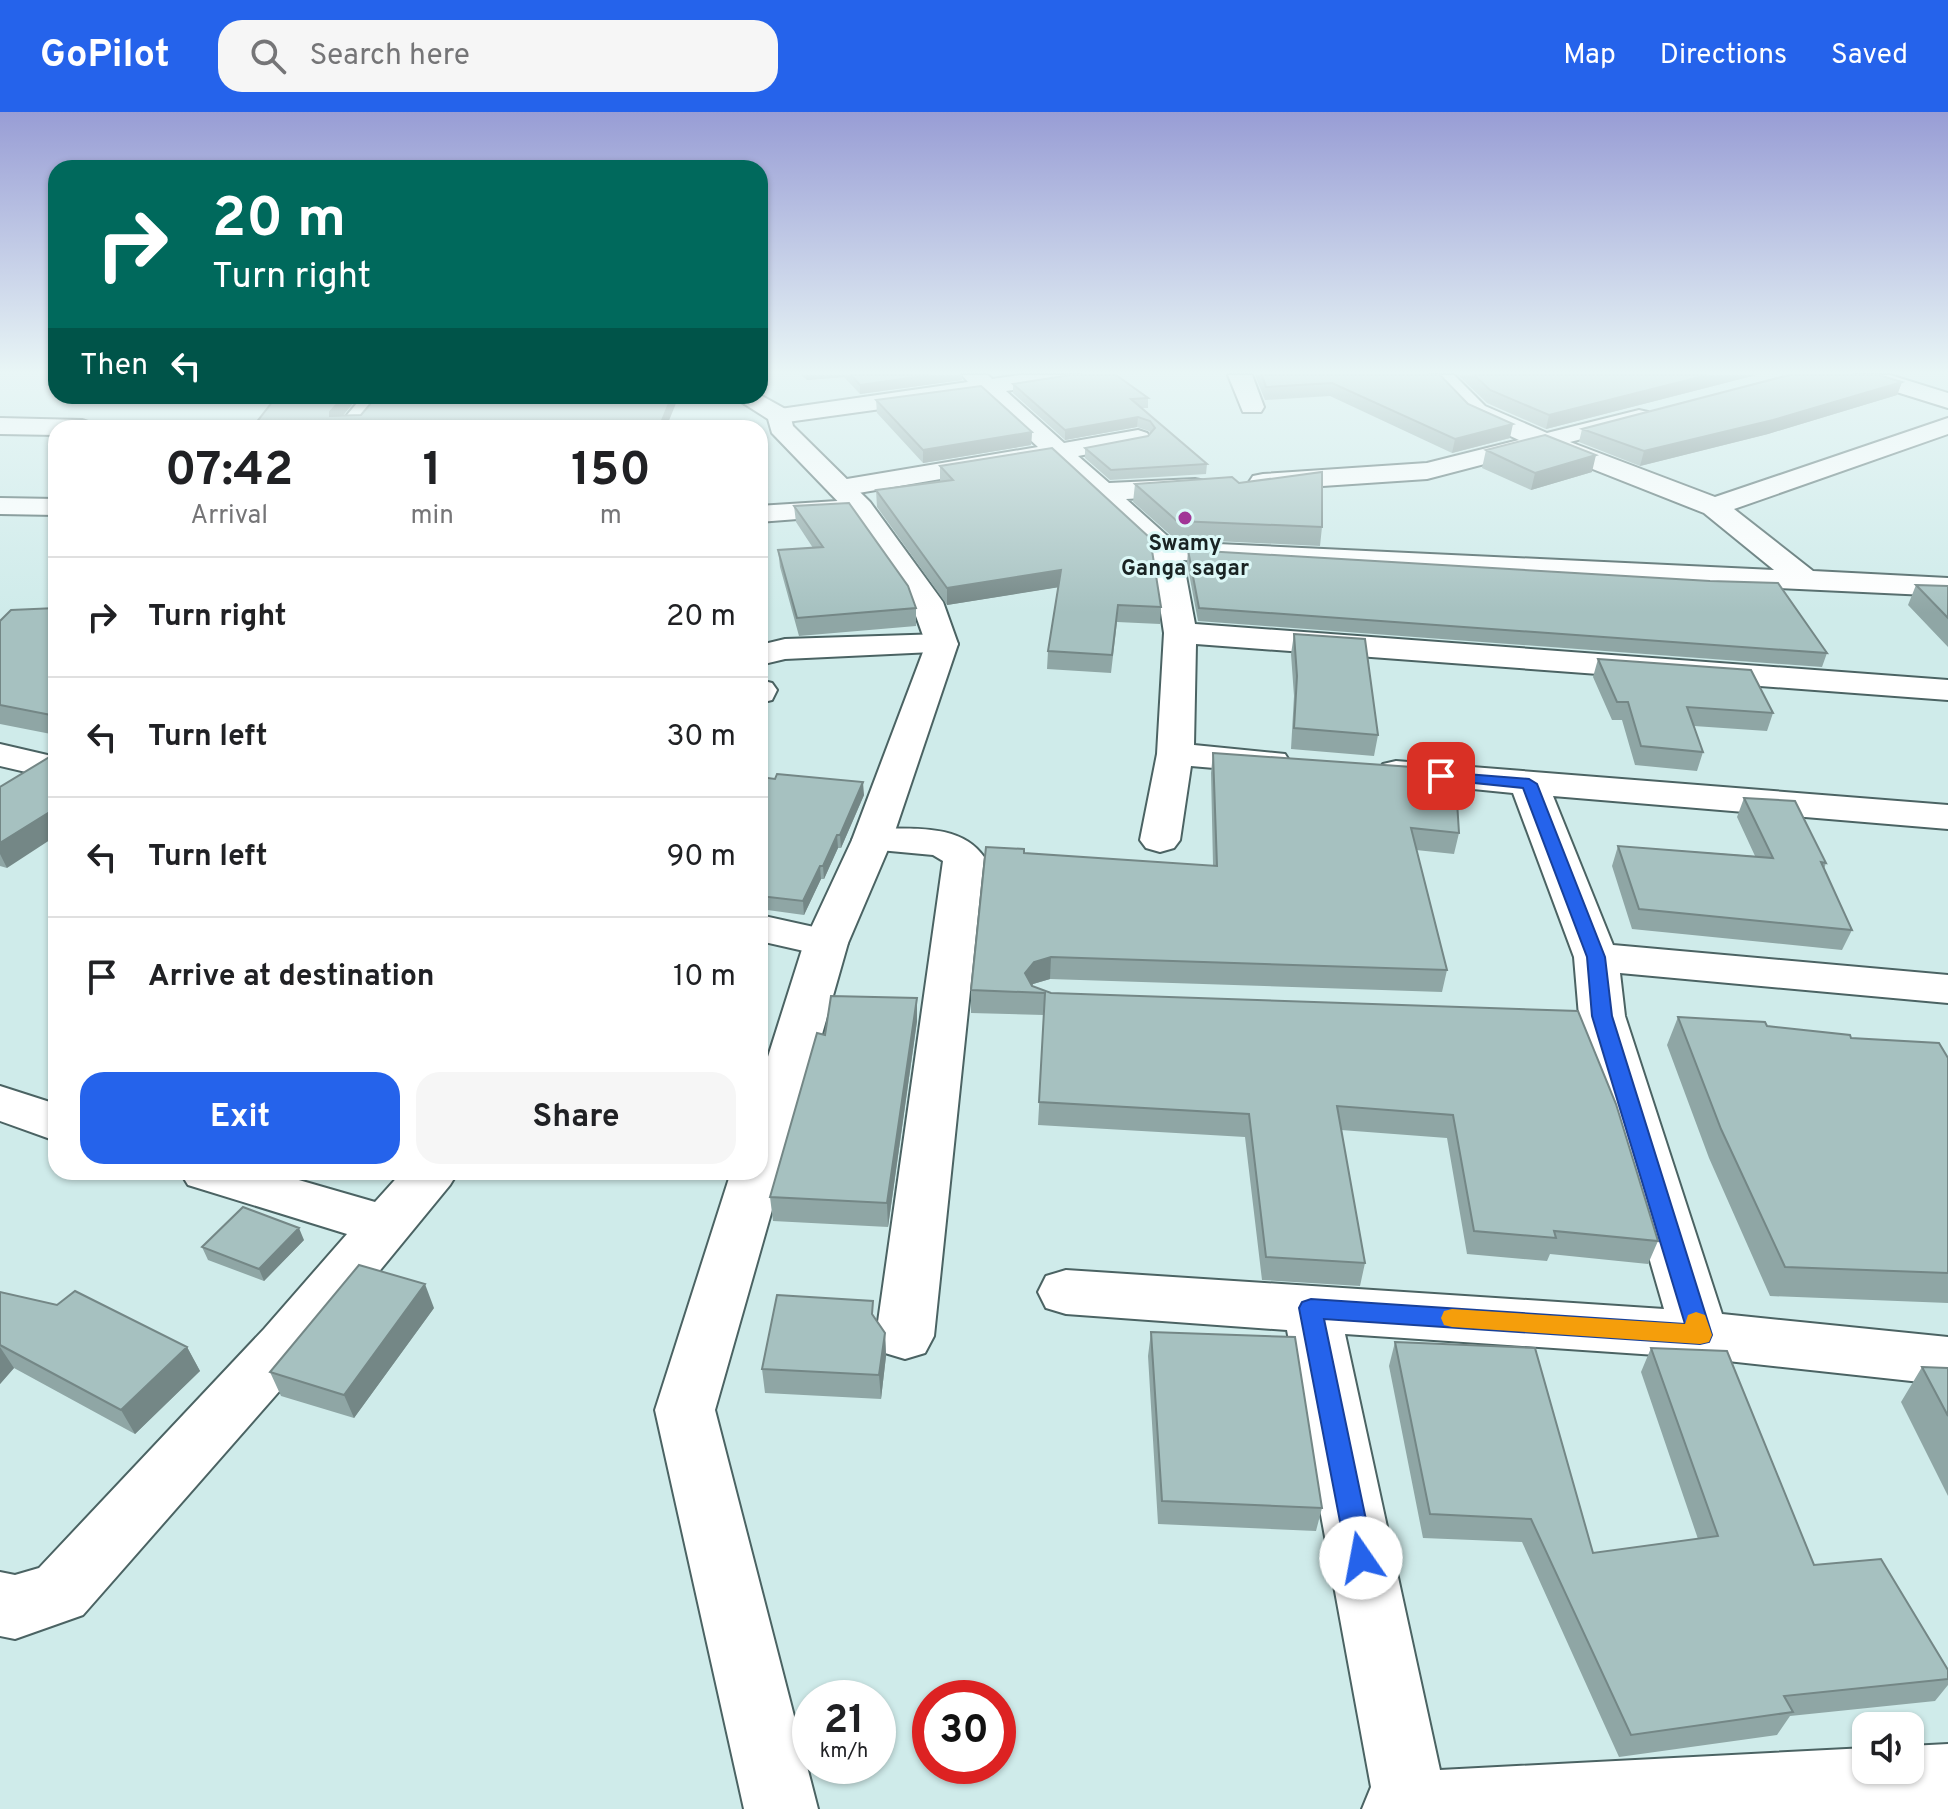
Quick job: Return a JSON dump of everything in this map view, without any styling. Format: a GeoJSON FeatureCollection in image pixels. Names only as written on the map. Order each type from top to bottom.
{"type":"FeatureCollection","features":[{"type":"Feature","properties":{"kind":"street"},"geometry":{"type":"LineString","coordinates":[[768,1135],[826,943],[872,840],[942,644],[927,602],[850,498],[805,454]]}},
{"type":"Feature","properties":{"kind":"street"},"geometry":{"type":"LineString","coordinates":[[768,513],[850,498],[1049,454]]}},
{"type":"Feature","properties":{"kind":"street"},"geometry":{"type":"LineString","coordinates":[[1061,454],[1166,550],[1180,633],[1175,754],[1160,840]]}},
{"type":"Feature","properties":{"kind":"street"},"geometry":{"type":"LineString","coordinates":[[1104,492],[1427,471],[1496,454]]}},
{"type":"Feature","properties":{"kind":"street"},"geometry":{"type":"LineString","coordinates":[[1578,454],[1714,507],[1804,579]]}},
{"type":"Feature","properties":{"kind":"street"},"geometry":{"type":"LineString","coordinates":[[1714,507],[1867,454]]}},
{"type":"Feature","properties":{"kind":"street"},"geometry":{"type":"LineString","coordinates":[[0,506],[48,507]]}},
{"type":"Feature","properties":{"kind":"street"},"geometry":{"type":"LineString","coordinates":[[1166,550],[1948,587]]}},
{"type":"Feature","properties":{"kind":"street"},"geometry":{"type":"LineString","coordinates":[[1180,633],[1948,690]]}},
{"type":"Feature","properties":{"kind":"street"},"geometry":{"type":"LineString","coordinates":[[768,653],[785,649],[942,644]]}},
{"type":"Feature","properties":{"kind":"street"},"geometry":{"type":"LineString","coordinates":[[1175,754],[1313,765]]}},
{"type":"Feature","properties":{"kind":"street"},"geometry":{"type":"LineString","coordinates":[[0,755],[48,766]]}},
{"type":"Feature","properties":{"kind":"street"},"geometry":{"type":"LineString","coordinates":[[1360,769],[1948,817]]}},
{"type":"Feature","properties":{"kind":"street"},"geometry":{"type":"LineString","coordinates":[[1529,784],[1596,957],[1578,1015],[1700,1335]]}},
{"type":"Feature","properties":{"kind":"street"},"geometry":{"type":"LineString","coordinates":[[872,840],[943,843],[964,857],[905,1336]]}},
{"type":"Feature","properties":{"kind":"street"},"geometry":{"type":"LineString","coordinates":[[768,930],[826,943]]}},
{"type":"Feature","properties":{"kind":"street"},"geometry":{"type":"LineString","coordinates":[[1596,957],[1948,989]]}},
{"type":"Feature","properties":{"kind":"street"},"geometry":{"type":"LineString","coordinates":[[0,1103],[48,1120]]}},
{"type":"Feature","properties":{"kind":"street"},"geometry":{"type":"LineString","coordinates":[[233,1180],[384,1225]]}},
{"type":"Feature","properties":{"kind":"street"},"geometry":{"type":"LineString","coordinates":[[0,1604],[15,1607],[60,1593],[284,1346],[425,1180]]}},
{"type":"Feature","properties":{"kind":"street"},"geometry":{"type":"LineString","coordinates":[[755,1180],[685,1410],[781,1809]]}},
{"type":"Feature","properties":{"kind":"street"},"geometry":{"type":"LineString","coordinates":[[1066,1292],[1700,1335],[1948,1361]]}},
{"type":"Feature","properties":{"kind":"street"},"geometry":{"type":"LineString","coordinates":[[1311,1308],[1407,1808],[1948,1780]]}},
{"type":"Feature","properties":{"kind":"building"},"geometry":{"type":"Polygon","coordinates":[[[1013,454],[1059,454],[1150,538],[1161,607],[1118,605],[1112,655],[1048,651],[1061,570],[947,588],[876,490],[953,480],[940,466],[1013,454]]]}},
{"type":"Feature","properties":{"kind":"building"},"geometry":{"type":"Polygon","coordinates":[[[1092,454],[1196,454],[1207,464],[1111,470],[1092,454]]]}},
{"type":"Feature","properties":{"kind":"building"},"geometry":{"type":"Polygon","coordinates":[[[1495,454],[1596,455],[1535,473],[1495,454]]]}},
{"type":"Feature","properties":{"kind":"building"},"geometry":{"type":"Polygon","coordinates":[[[1322,472],[1322,527],[1177,521],[1135,484],[1232,477],[1239,483],[1322,472]]]}},
{"type":"Feature","properties":{"kind":"building"},"geometry":{"type":"Polygon","coordinates":[[[849,503],[908,586],[916,608],[797,618],[778,550],[823,547],[794,506],[849,503]]]}},
{"type":"Feature","properties":{"kind":"building"},"geometry":{"type":"Polygon","coordinates":[[[1188,550],[1778,583],[1827,653],[1199,608],[1188,550]]]}},
{"type":"Feature","properties":{"kind":"building"},"geometry":{"type":"Polygon","coordinates":[[[1916,585],[1948,586],[1948,618],[1916,585]]]}},
{"type":"Feature","properties":{"kind":"building"},"geometry":{"type":"Polygon","coordinates":[[[48,608],[48,714],[0,705],[0,621],[11,610],[48,608]]]}},
{"type":"Feature","properties":{"kind":"building"},"geometry":{"type":"Polygon","coordinates":[[[1294,634],[1365,639],[1378,735],[1294,728],[1297,676],[1294,634]]]}},
{"type":"Feature","properties":{"kind":"building"},"geometry":{"type":"Polygon","coordinates":[[[1598,659],[1751,670],[1773,713],[1687,707],[1703,752],[1641,746],[1628,702],[1617,702],[1598,659]]]}},
{"type":"Feature","properties":{"kind":"building"},"geometry":{"type":"Polygon","coordinates":[[[1213,753],[1455,770],[1459,833],[1411,828],[1447,970],[1051,957],[1034,962],[1025,973],[1032,986],[1051,993],[1578,1011],[1616,1104],[1658,1241],[1554,1231],[1556,1238],[1474,1231],[1453,1115],[1337,1106],[1365,1263],[1266,1257],[1249,1114],[1039,1102],[1045,993],[971,990],[986,847],[1024,849],[1024,853],[1217,866],[1213,753]]]}},
{"type":"Feature","properties":{"kind":"building"},"geometry":{"type":"Polygon","coordinates":[[[48,758],[48,813],[0,843],[0,787],[48,758]]]}},
{"type":"Feature","properties":{"kind":"building"},"geometry":{"type":"Polygon","coordinates":[[[777,774],[863,782],[840,835],[837,835],[803,901],[768,897],[768,778],[775,779],[777,774]]]}},
{"type":"Feature","properties":{"kind":"building"},"geometry":{"type":"Polygon","coordinates":[[[1744,798],[1795,801],[1826,863],[1821,862],[1852,930],[1639,909],[1618,846],[1773,858],[1744,798]]]}},
{"type":"Feature","properties":{"kind":"building"},"geometry":{"type":"Polygon","coordinates":[[[831,996],[917,998],[887,1203],[770,1197],[817,1033],[825,1035],[831,996]]]}},
{"type":"Feature","properties":{"kind":"building"},"geometry":{"type":"Polygon","coordinates":[[[1678,1017],[1765,1022],[1767,1026],[1850,1035],[1851,1038],[1939,1043],[1948,1058],[1948,1273],[1785,1267],[1721,1129],[1678,1017]]]}},
{"type":"Feature","properties":{"kind":"building"},"geometry":{"type":"Polygon","coordinates":[[[243,1207],[299,1228],[259,1269],[202,1247],[243,1207]]]}},
{"type":"Feature","properties":{"kind":"building"},"geometry":{"type":"Polygon","coordinates":[[[359,1265],[425,1284],[344,1395],[270,1372],[359,1265]]]}},
{"type":"Feature","properties":{"kind":"building"},"geometry":{"type":"Polygon","coordinates":[[[75,1291],[187,1347],[121,1410],[0,1345],[0,1292],[57,1305],[75,1291]]]}},
{"type":"Feature","properties":{"kind":"building"},"geometry":{"type":"Polygon","coordinates":[[[777,1295],[873,1301],[872,1314],[885,1333],[879,1375],[762,1369],[777,1295]]]}},
{"type":"Feature","properties":{"kind":"building"},"geometry":{"type":"Polygon","coordinates":[[[1151,1332],[1295,1337],[1322,1508],[1162,1501],[1151,1332]]]}},
{"type":"Feature","properties":{"kind":"building"},"geometry":{"type":"Polygon","coordinates":[[[1395,1342],[1535,1348],[1593,1553],[1718,1536],[1651,1348],[1727,1351],[1814,1565],[1881,1559],[1948,1670],[1948,1679],[1784,1696],[1793,1712],[1631,1735],[1531,1519],[1430,1514],[1395,1342]]]}},
{"type":"Feature","properties":{"kind":"building"},"geometry":{"type":"Polygon","coordinates":[[[1922,1367],[1948,1368],[1948,1416],[1922,1367]]]}},
{"type":"Feature","properties":{"kind":"slow traffic"},"geometry":{"type":"LineString","coordinates":[[1452,1318],[1700,1335],[1696,1322]]}},
{"type":"Feature","properties":{"kind":"place","name":"Swamy Ganga sagar"},"geometry":{"type":"Point","coordinates":[1185,518]}},
{"type":"Feature","properties":{"kind":"route"},"geometry":{"type":"LineString","coordinates":[[1361,1558],[1311,1308],[1700,1335],[1602,1016],[1596,957],[1529,784],[1441,776]]}}]}
